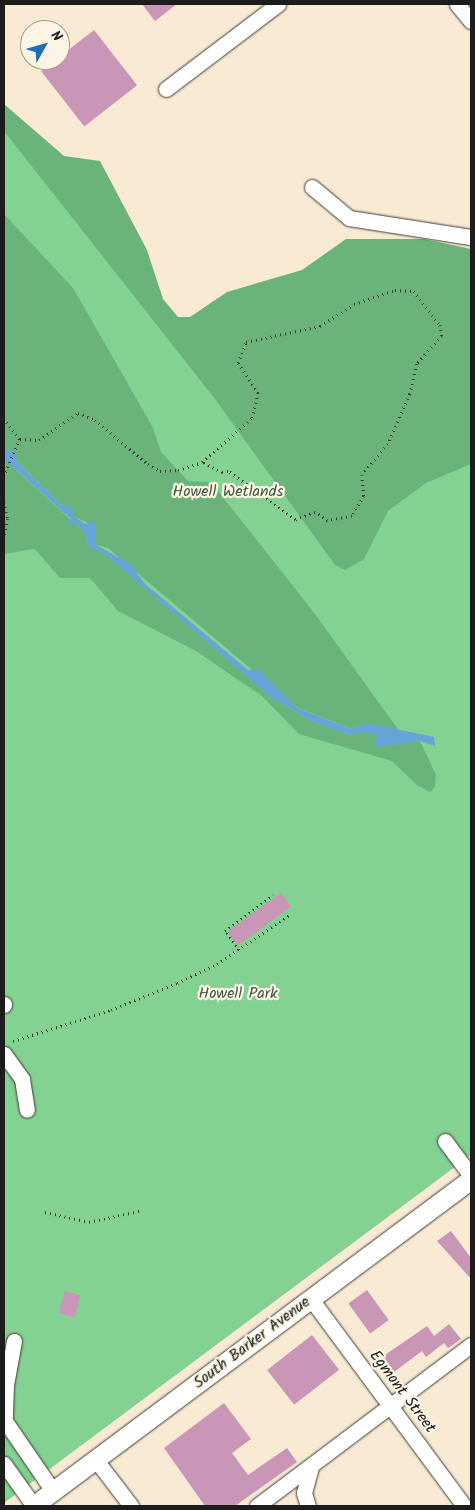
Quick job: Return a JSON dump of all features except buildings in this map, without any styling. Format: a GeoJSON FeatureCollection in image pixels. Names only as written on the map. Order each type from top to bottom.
{"type":"FeatureCollection","features":[{"type":"Feature","properties":{"kind":"main road","name":"South Barker Avenue"},"geometry":{"type":"LineString","coordinates":[[34,1506],[471,1177]]}},
{"type":"Feature","properties":{"kind":"street"},"geometry":{"type":"LineString","coordinates":[[166,89],[278,4]]}},
{"type":"Feature","properties":{"kind":"street"},"geometry":{"type":"LineString","coordinates":[[457,4],[471,21]]}},
{"type":"Feature","properties":{"kind":"street"},"geometry":{"type":"LineString","coordinates":[[312,187],[350,218],[471,237]]}},
{"type":"Feature","properties":{"kind":"street"},"geometry":{"type":"LineString","coordinates":[[4,1054],[22,1079],[27,1110]]}},
{"type":"Feature","properties":{"kind":"street"},"geometry":{"type":"LineString","coordinates":[[445,1141],[471,1177]]}},
{"type":"Feature","properties":{"kind":"street","name":"Egmont Street"},"geometry":{"type":"LineString","coordinates":[[311,1299],[464,1506]]}},
{"type":"Feature","properties":{"kind":"street"},"geometry":{"type":"LineString","coordinates":[[14,1341],[7,1358],[5,1421],[53,1491]]}},
{"type":"Feature","properties":{"kind":"street"},"geometry":{"type":"LineString","coordinates":[[257,1506],[471,1345]]}},
{"type":"Feature","properties":{"kind":"street"},"geometry":{"type":"LineString","coordinates":[[96,1460],[131,1506]]}},
{"type":"Feature","properties":{"kind":"street"},"geometry":{"type":"LineString","coordinates":[[4,1464],[34,1506]]}},
{"type":"Feature","properties":{"kind":"street"},"geometry":{"type":"LineString","coordinates":[[308,1506],[304,1492],[311,1466]]}},
{"type":"Feature","properties":{"kind":"path"},"geometry":{"type":"LineString","coordinates":[[4,418],[20,439],[39,440],[78,413],[96,420],[160,471],[202,462],[252,418],[258,402],[258,393],[238,363],[246,342],[320,326],[354,304],[395,290],[414,291],[440,325],[442,336],[416,364],[410,394],[388,444],[362,475],[364,496],[352,516],[327,521],[314,512],[295,520],[228,472],[222,473],[202,462]]}},
{"type":"Feature","properties":{"kind":"path"},"geometry":{"type":"LineString","coordinates":[[4,476],[20,439]]}},
{"type":"Feature","properties":{"kind":"path"},"geometry":{"type":"LineString","coordinates":[[4,502],[8,519],[4,538]]}},
{"type":"Feature","properties":{"kind":"path"},"geometry":{"type":"LineString","coordinates":[[239,950],[225,931],[273,895]]}},
{"type":"Feature","properties":{"kind":"path"},"geometry":{"type":"LineString","coordinates":[[4,1042],[111,1010],[177,983],[239,950],[288,915]]}},
{"type":"Feature","properties":{"kind":"path"},"geometry":{"type":"LineString","coordinates":[[45,1212],[90,1222],[144,1210]]}},
{"type":"Feature","properties":{"kind":"green space"},"geometry":{"type":"Polygon","coordinates":[[[4,104],[64,156],[100,161],[147,250],[163,299],[178,317],[190,317],[227,292],[302,270],[346,239],[424,239],[471,249],[471,464],[426,483],[388,511],[364,559],[345,570],[335,565],[215,399],[4,131],[4,104]]]}},
{"type":"Feature","properties":{"kind":"green space","name":"Howell Park"},"geometry":{"type":"Polygon","coordinates":[[[4,119],[192,355],[471,340],[471,1155],[4,1503],[4,119]]]}},
{"type":"Feature","properties":{"kind":"green space"},"geometry":{"type":"Polygon","coordinates":[[[4,214],[73,288],[152,426],[161,452],[188,481],[211,482],[315,614],[400,732],[367,723],[351,729],[296,707],[108,548],[96,545],[90,524],[73,516],[71,507],[61,504],[4,449],[4,214]]]}},
{"type":"Feature","properties":{"kind":"green space"},"geometry":{"type":"Polygon","coordinates":[[[4,459],[71,520],[67,526],[73,521],[84,532],[90,548],[105,553],[272,698],[313,722],[349,735],[362,732],[379,735],[384,746],[420,741],[436,775],[435,787],[430,792],[417,785],[392,761],[299,734],[262,696],[196,651],[118,611],[90,578],[60,578],[35,549],[4,554],[4,459]]]}},
{"type":"Feature","properties":{"kind":"water"},"geometry":{"type":"Polygon","coordinates":[[[4,449],[16,453],[17,462],[61,504],[71,507],[74,516],[85,524],[96,521],[96,545],[131,564],[144,583],[248,670],[259,670],[297,708],[351,729],[367,723],[434,737],[435,746],[420,741],[377,747],[374,741],[379,735],[362,732],[349,735],[313,722],[272,698],[105,554],[90,548],[84,532],[74,522],[65,527],[71,519],[4,459],[4,449]]]}},
{"type":"Feature","properties":{"kind":"park label","name":"Howell Wetlands"},"geometry":{"type":"Point","coordinates":[228,492]}}]}
